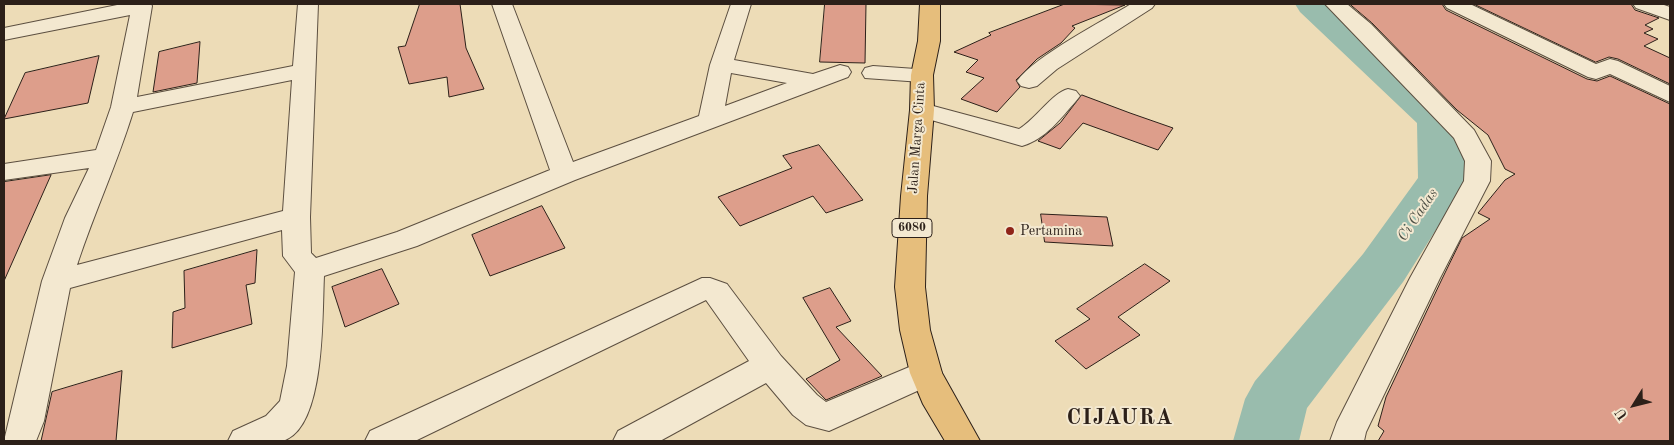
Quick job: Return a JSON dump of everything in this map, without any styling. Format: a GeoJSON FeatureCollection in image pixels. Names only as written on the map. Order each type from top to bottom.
{"type":"FeatureCollection","features":[{"type":"Feature","properties":{"kind":"main road","name":"Jalan Marga Cinta"},"geometry":{"type":"LineString","coordinates":[[930,4],[929,42],[922,75],[922,110],[918,171],[914,196],[910,287],[915,330],[926,373],[934,394],[963,441]]}},
{"type":"Feature","properties":{"kind":"street"},"geometry":{"type":"LineString","coordinates":[[245,441],[271,432],[294,410],[301,375],[310,270],[297,256],[296,217],[308,4]]}},
{"type":"Feature","properties":{"kind":"street"},"geometry":{"type":"LineString","coordinates":[[502,4],[565,174]]}},
{"type":"Feature","properties":{"kind":"street"},"geometry":{"type":"LineString","coordinates":[[710,121],[721,65],[741,4]]}},
{"type":"Feature","properties":{"kind":"street"},"geometry":{"type":"LineString","coordinates":[[1029,81],[1049,64],[1145,4]]}},
{"type":"Feature","properties":{"kind":"street"},"geometry":{"type":"LineString","coordinates":[[1335,4],[1363,29],[1465,135],[1478,161],[1477,181],[1424,278],[1349,432],[1347,441]]}},
{"type":"Feature","properties":{"kind":"street"},"geometry":{"type":"LineString","coordinates":[[1454,4],[1596,72],[1631,55]]}},
{"type":"Feature","properties":{"kind":"street"},"geometry":{"type":"LineString","coordinates":[[1643,4],[1670,14]]}},
{"type":"Feature","properties":{"kind":"street"},"geometry":{"type":"LineString","coordinates":[[4,34],[147,5],[123,106],[107,156],[79,218],[57,281],[17,430]]}},
{"type":"Feature","properties":{"kind":"street"},"geometry":{"type":"LineString","coordinates":[[721,65],[814,81]]}},
{"type":"Feature","properties":{"kind":"street"},"geometry":{"type":"LineString","coordinates":[[1610,66],[1670,95]]}},
{"type":"Feature","properties":{"kind":"street"},"geometry":{"type":"LineString","coordinates":[[123,106],[303,71]]}},
{"type":"Feature","properties":{"kind":"street"},"geometry":{"type":"LineString","coordinates":[[310,270],[342,262],[452,222],[565,174],[840,72]]}},
{"type":"Feature","properties":{"kind":"street"},"geometry":{"type":"LineString","coordinates":[[873,73],[922,75]]}},
{"type":"Feature","properties":{"kind":"street"},"geometry":{"type":"LineString","coordinates":[[922,110],[1022,138],[1040,127],[1068,96]]}},
{"type":"Feature","properties":{"kind":"street"},"geometry":{"type":"LineString","coordinates":[[4,172],[107,156]]}},
{"type":"Feature","properties":{"kind":"street"},"geometry":{"type":"LineString","coordinates":[[57,281],[296,217]]}},
{"type":"Feature","properties":{"kind":"street"},"geometry":{"type":"LineString","coordinates":[[382,441],[702,289],[710,288],[716,292],[770,365],[804,405],[818,415],[829,417],[926,373]]}},
{"type":"Feature","properties":{"kind":"street"},"geometry":{"type":"LineString","coordinates":[[630,441],[770,365]]}},
{"type":"Feature","properties":{"kind":"building"},"geometry":{"type":"Polygon","coordinates":[[[420,4],[460,4],[466,48],[484,89],[449,97],[447,77],[409,84],[398,47],[405,46],[420,4]]]}},
{"type":"Feature","properties":{"kind":"building"},"geometry":{"type":"Polygon","coordinates":[[[825,4],[866,4],[865,63],[820,62],[825,4]]]}},
{"type":"Feature","properties":{"kind":"building"},"geometry":{"type":"Polygon","coordinates":[[[1065,4],[1125,5],[1072,26],[1075,28],[1061,43],[1037,59],[1016,80],[1020,87],[997,112],[961,99],[984,78],[966,72],[978,60],[954,52],[991,35],[989,33],[1065,4]]]}},
{"type":"Feature","properties":{"kind":"building"},"geometry":{"type":"Polygon","coordinates":[[[1350,4],[1442,4],[1446,10],[1587,79],[1597,81],[1610,76],[1670,104],[1670,441],[1378,441],[1384,431],[1378,426],[1386,397],[1462,238],[1490,219],[1478,213],[1505,180],[1515,174],[1505,169],[1488,135],[1457,110],[1372,23],[1350,4]]]}},
{"type":"Feature","properties":{"kind":"building"},"geometry":{"type":"Polygon","coordinates":[[[1474,4],[1631,4],[1635,10],[1659,18],[1645,25],[1653,29],[1644,33],[1658,39],[1644,46],[1670,58],[1670,84],[1618,59],[1609,57],[1596,62],[1474,4]]]}},
{"type":"Feature","properties":{"kind":"building"},"geometry":{"type":"Polygon","coordinates":[[[200,42],[197,83],[153,92],[159,52],[200,42]]]}},
{"type":"Feature","properties":{"kind":"building"},"geometry":{"type":"Polygon","coordinates":[[[99,56],[88,103],[4,119],[25,73],[99,56]]]}},
{"type":"Feature","properties":{"kind":"building"},"geometry":{"type":"Polygon","coordinates":[[[1082,95],[1173,128],[1158,150],[1083,123],[1060,149],[1038,141],[1060,123],[1082,95]]]}},
{"type":"Feature","properties":{"kind":"building"},"geometry":{"type":"Polygon","coordinates":[[[819,145],[863,200],[826,213],[813,196],[740,226],[718,197],[792,168],[783,156],[819,145]]]}},
{"type":"Feature","properties":{"kind":"building"},"geometry":{"type":"Polygon","coordinates":[[[51,175],[4,281],[4,182],[51,175]]]}},
{"type":"Feature","properties":{"kind":"building"},"geometry":{"type":"Polygon","coordinates":[[[542,206],[565,248],[490,276],[472,235],[542,206]]]}},
{"type":"Feature","properties":{"kind":"building"},"geometry":{"type":"Polygon","coordinates":[[[1041,214],[1107,217],[1113,246],[1045,242],[1041,214]]]}},
{"type":"Feature","properties":{"kind":"building"},"geometry":{"type":"Polygon","coordinates":[[[257,250],[255,283],[246,285],[252,324],[172,348],[173,312],[185,308],[184,271],[257,250]]]}},
{"type":"Feature","properties":{"kind":"building"},"geometry":{"type":"Polygon","coordinates":[[[1145,264],[1170,281],[1118,317],[1140,335],[1086,369],[1055,341],[1090,319],[1077,309],[1145,264]]]}},
{"type":"Feature","properties":{"kind":"building"},"geometry":{"type":"Polygon","coordinates":[[[382,269],[399,304],[345,327],[332,287],[382,269]]]}},
{"type":"Feature","properties":{"kind":"building"},"geometry":{"type":"Polygon","coordinates":[[[830,288],[851,321],[836,327],[882,376],[826,400],[806,379],[840,360],[803,298],[830,288]]]}},
{"type":"Feature","properties":{"kind":"building"},"geometry":{"type":"Polygon","coordinates":[[[122,371],[116,441],[41,441],[52,392],[122,371]]]}},
{"type":"Feature","properties":{"kind":"waterway","name":"Ci Cadas"},"geometry":{"type":"LineString","coordinates":[[1266,441],[1277,399],[1383,268],[1443,179],[1440,120],[1314,4]]}},
{"type":"Feature","properties":{"kind":"place","name":"Pertamina"},"geometry":{"type":"Point","coordinates":[1010,231]}},
{"type":"Feature","properties":{"kind":"district","name":"CIJAURA"},"geometry":{"type":"Point","coordinates":[1120,418]}}]}
